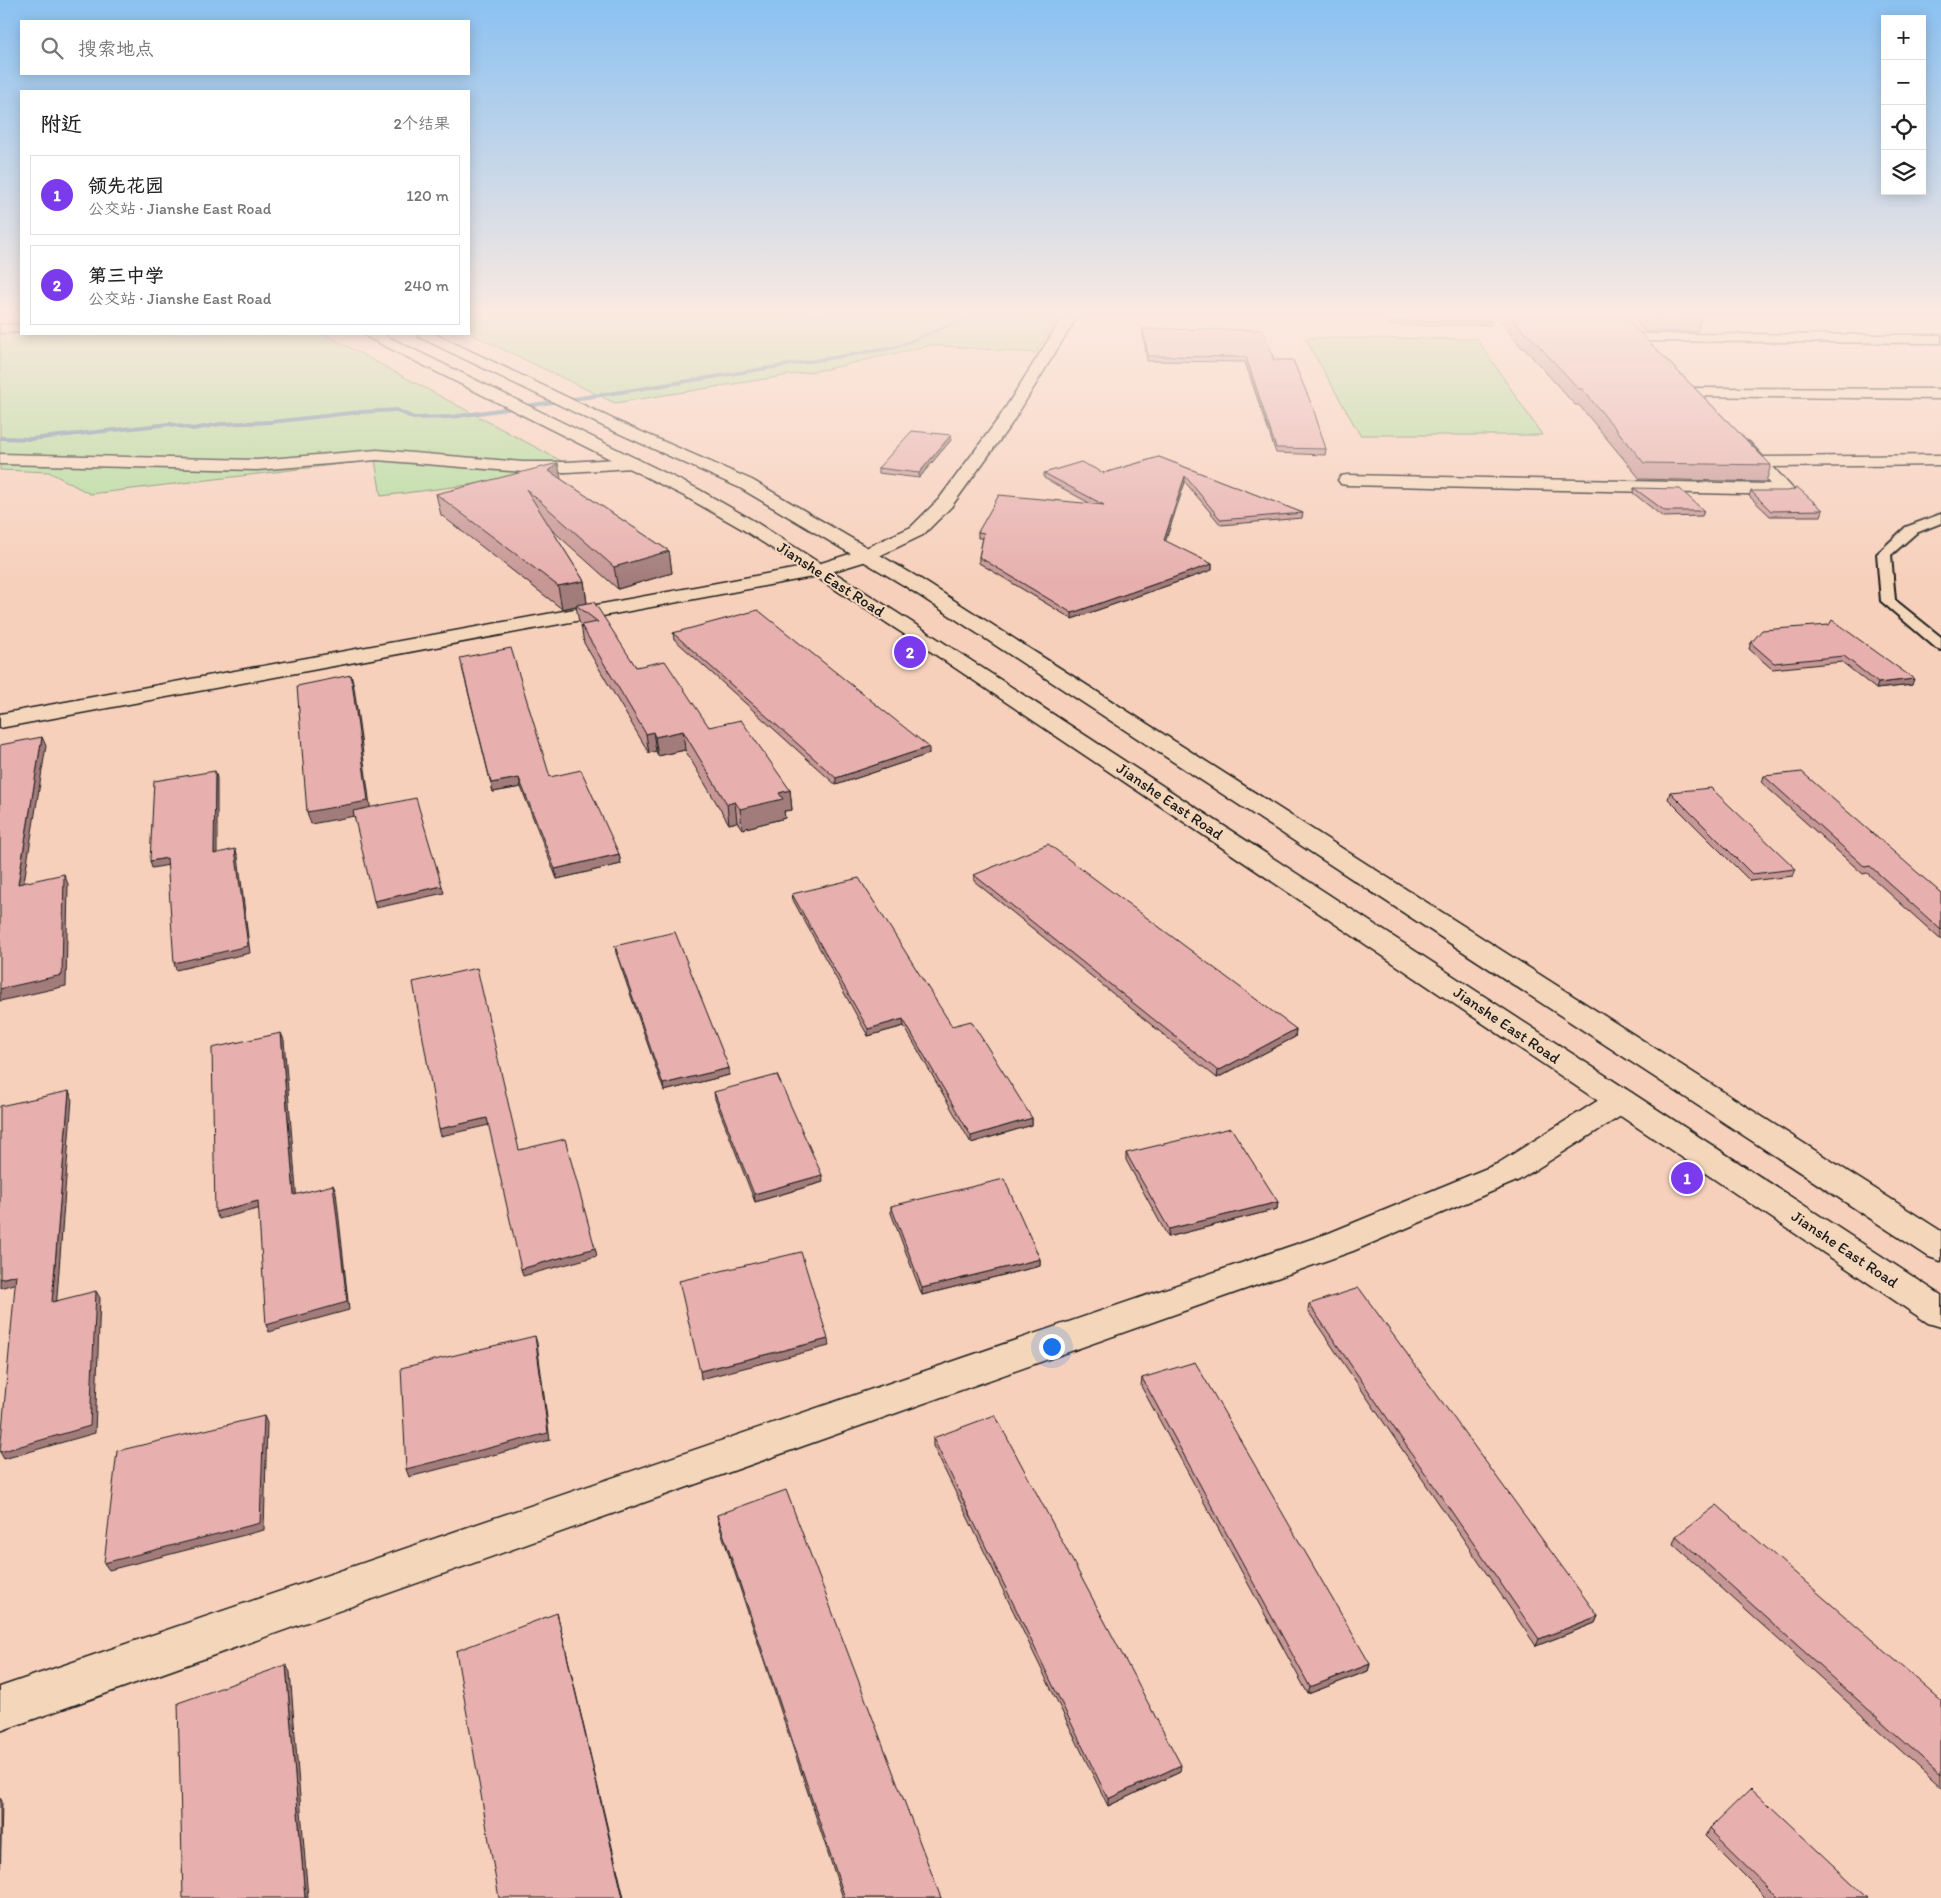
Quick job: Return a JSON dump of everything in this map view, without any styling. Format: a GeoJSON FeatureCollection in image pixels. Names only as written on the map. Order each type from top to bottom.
{"type":"FeatureCollection","features":[{"type":"Feature","properties":{"kind":"street","name":"Jianshe East Road"},"geometry":{"type":"LineString","coordinates":[[513,404],[692,492],[748,525],[1622,1100],[1941,1313]]}},
{"type":"Feature","properties":{"kind":"street"},"geometry":{"type":"LineString","coordinates":[[570,404],[746,484],[866,554],[1941,1248]]}},
{"type":"Feature","properties":{"kind":"street"},"geometry":{"type":"LineString","coordinates":[[0,721],[818,570],[866,554],[916,531],[945,504],[1016,404]]}},
{"type":"Feature","properties":{"kind":"street"},"geometry":{"type":"LineString","coordinates":[[1347,480],[1785,490],[1732,434]]}},
{"type":"Feature","properties":{"kind":"street"},"geometry":{"type":"LineString","coordinates":[[0,459],[257,465],[378,455],[523,467],[568,467],[632,463]]}},
{"type":"Feature","properties":{"kind":"street"},"geometry":{"type":"LineString","coordinates":[[1758,462],[1941,460]]}},
{"type":"Feature","properties":{"kind":"street"},"geometry":{"type":"LineString","coordinates":[[1941,518],[1911,530],[1884,554],[1888,601],[1941,645]]}},
{"type":"Feature","properties":{"kind":"street"},"geometry":{"type":"LineString","coordinates":[[0,1710],[1341,1242],[1508,1172],[1622,1100]]}},
{"type":"Feature","properties":{"kind":"green space"},"geometry":{"type":"Polygon","coordinates":[[[0,404],[454,404],[580,471],[381,496],[375,460],[90,494],[49,472],[0,470],[0,404]]]}},
{"type":"Feature","properties":{"kind":"green space"},"geometry":{"type":"Polygon","coordinates":[[[1342,404],[1521,404],[1542,435],[1360,435],[1342,404]]]}},
{"type":"Feature","properties":{"kind":"building"},"geometry":{"type":"Polygon","coordinates":[[[1261,404],[1311,404],[1326,449],[1276,448],[1261,404]]]}},
{"type":"Feature","properties":{"kind":"building"},"geometry":{"type":"Polygon","coordinates":[[[1594,404],[1710,404],[1771,465],[1644,463],[1628,441],[1594,404]]]}},
{"type":"Feature","properties":{"kind":"building"},"geometry":{"type":"Polygon","coordinates":[[[912,431],[951,435],[919,473],[878,468],[912,431]]]}},
{"type":"Feature","properties":{"kind":"building"},"geometry":{"type":"Polygon","coordinates":[[[1159,457],[1303,513],[1221,520],[1185,476],[1164,540],[1212,564],[1072,613],[979,557],[984,533],[978,532],[999,495],[1104,505],[1044,473],[1081,462],[1104,473],[1159,457]]]}},
{"type":"Feature","properties":{"kind":"building"},"geometry":{"type":"Polygon","coordinates":[[[558,463],[549,471],[669,551],[614,567],[526,489],[584,581],[558,586],[436,494],[558,463]]]}},
{"type":"Feature","properties":{"kind":"building"},"geometry":{"type":"Polygon","coordinates":[[[1797,487],[1823,510],[1771,511],[1751,491],[1787,491],[1797,487]]]}},
{"type":"Feature","properties":{"kind":"building"},"geometry":{"type":"Polygon","coordinates":[[[1634,488],[1680,489],[1704,511],[1665,511],[1634,488]]]}},
{"type":"Feature","properties":{"kind":"building"},"geometry":{"type":"Polygon","coordinates":[[[594,602],[636,667],[665,661],[709,727],[741,720],[790,790],[779,793],[783,799],[740,809],[735,802],[727,804],[683,731],[655,737],[653,732],[646,734],[581,625],[598,622],[576,605],[594,602]]]}},
{"type":"Feature","properties":{"kind":"building"},"geometry":{"type":"Polygon","coordinates":[[[758,610],[929,747],[836,778],[673,633],[758,610]]]}},
{"type":"Feature","properties":{"kind":"building"},"geometry":{"type":"Polygon","coordinates":[[[1832,620],[1914,679],[1878,683],[1844,656],[1774,663],[1751,643],[1762,630],[1829,625],[1832,620]]]}},
{"type":"Feature","properties":{"kind":"building"},"geometry":{"type":"Polygon","coordinates":[[[511,648],[550,777],[581,770],[619,854],[555,869],[519,778],[491,783],[460,658],[511,648]]]}},
{"type":"Feature","properties":{"kind":"building"},"geometry":{"type":"Polygon","coordinates":[[[351,675],[368,801],[307,812],[297,686],[351,675]]]}},
{"type":"Feature","properties":{"kind":"building"},"geometry":{"type":"Polygon","coordinates":[[[42,737],[18,884],[64,874],[62,975],[0,989],[0,745],[42,737]]]}},
{"type":"Feature","properties":{"kind":"building"},"geometry":{"type":"Polygon","coordinates":[[[215,771],[214,854],[235,849],[248,946],[174,963],[167,858],[150,861],[154,781],[215,771]]]}},
{"type":"Feature","properties":{"kind":"building"},"geometry":{"type":"Polygon","coordinates":[[[1802,772],[1941,893],[1941,930],[1870,866],[1865,867],[1764,776],[1802,772]]]}},
{"type":"Feature","properties":{"kind":"building"},"geometry":{"type":"Polygon","coordinates":[[[1711,788],[1796,869],[1752,874],[1670,792],[1711,788]]]}},
{"type":"Feature","properties":{"kind":"building"},"geometry":{"type":"Polygon","coordinates":[[[416,798],[442,886],[374,901],[353,811],[416,798]]]}},
{"type":"Feature","properties":{"kind":"building"},"geometry":{"type":"Polygon","coordinates":[[[1048,844],[1296,1029],[1218,1071],[974,875],[1048,844]]]}},
{"type":"Feature","properties":{"kind":"building"},"geometry":{"type":"Polygon","coordinates":[[[859,878],[952,1026],[971,1021],[1032,1118],[971,1136],[903,1019],[868,1029],[792,894],[859,878]]]}},
{"type":"Feature","properties":{"kind":"building"},"geometry":{"type":"Polygon","coordinates":[[[675,932],[729,1068],[663,1084],[615,946],[675,932]]]}},
{"type":"Feature","properties":{"kind":"building"},"geometry":{"type":"Polygon","coordinates":[[[477,968],[519,1150],[565,1139],[595,1248],[521,1269],[487,1118],[439,1129],[413,982],[477,968]]]}},
{"type":"Feature","properties":{"kind":"building"},"geometry":{"type":"Polygon","coordinates":[[[281,1033],[294,1195],[333,1185],[347,1302],[266,1325],[258,1201],[215,1212],[212,1048],[281,1033]]]}},
{"type":"Feature","properties":{"kind":"building"},"geometry":{"type":"Polygon","coordinates":[[[777,1075],[822,1175],[754,1194],[714,1092],[777,1075]]]}},
{"type":"Feature","properties":{"kind":"building"},"geometry":{"type":"Polygon","coordinates":[[[69,1091],[52,1302],[96,1291],[90,1426],[0,1452],[16,1275],[0,1279],[0,1106],[69,1091]]]}},
{"type":"Feature","properties":{"kind":"building"},"geometry":{"type":"Polygon","coordinates":[[[1231,1128],[1278,1202],[1169,1229],[1126,1153],[1231,1128]]]}},
{"type":"Feature","properties":{"kind":"building"},"geometry":{"type":"Polygon","coordinates":[[[1004,1179],[1040,1259],[922,1288],[891,1206],[1004,1179]]]}},
{"type":"Feature","properties":{"kind":"building"},"geometry":{"type":"Polygon","coordinates":[[[801,1252],[828,1339],[700,1371],[679,1281],[801,1252]]]}},
{"type":"Feature","properties":{"kind":"building"},"geometry":{"type":"Polygon","coordinates":[[[1359,1288],[1598,1616],[1539,1639],[1309,1304],[1359,1288]]]}},
{"type":"Feature","properties":{"kind":"building"},"geometry":{"type":"Polygon","coordinates":[[[535,1336],[548,1433],[406,1469],[401,1368],[535,1336]]]}},
{"type":"Feature","properties":{"kind":"building"},"geometry":{"type":"Polygon","coordinates":[[[1195,1362],[1370,1664],[1310,1687],[1142,1378],[1195,1362]]]}},
{"type":"Feature","properties":{"kind":"building"},"geometry":{"type":"Polygon","coordinates":[[[995,1415],[1181,1765],[1108,1799],[933,1438],[995,1415]]]}},
{"type":"Feature","properties":{"kind":"building"},"geometry":{"type":"Polygon","coordinates":[[[264,1416],[260,1523],[104,1563],[117,1451],[264,1416]]]}},
{"type":"Feature","properties":{"kind":"building"},"geometry":{"type":"Polygon","coordinates":[[[786,1490],[941,1898],[845,1898],[717,1515],[786,1490]]]}},
{"type":"Feature","properties":{"kind":"building"},"geometry":{"type":"Polygon","coordinates":[[[1717,1505],[1941,1700],[1941,1775],[1676,1536],[1717,1505]]]}},
{"type":"Feature","properties":{"kind":"building"},"geometry":{"type":"Polygon","coordinates":[[[557,1613],[623,1898],[499,1898],[456,1651],[557,1613]]]}},
{"type":"Feature","properties":{"kind":"building"},"geometry":{"type":"Polygon","coordinates":[[[286,1665],[305,1898],[183,1898],[178,1703],[286,1665]]]}},
{"type":"Feature","properties":{"kind":"building"},"geometry":{"type":"Polygon","coordinates":[[[1751,1788],[1868,1898],[1779,1898],[1709,1829],[1751,1788]]]}},
{"type":"Feature","properties":{"kind":"waterway"},"geometry":{"type":"LineString","coordinates":[[0,438],[31,439],[170,424],[193,429],[221,424],[271,422],[360,412],[397,410],[413,418],[452,417],[543,404]]}},
{"type":"Feature","properties":{"kind":"place","name":"第三中学"},"geometry":{"type":"Point","coordinates":[910,652]}},
{"type":"Feature","properties":{"kind":"place","name":"领先花园"},"geometry":{"type":"Point","coordinates":[1687,1178]}}]}
